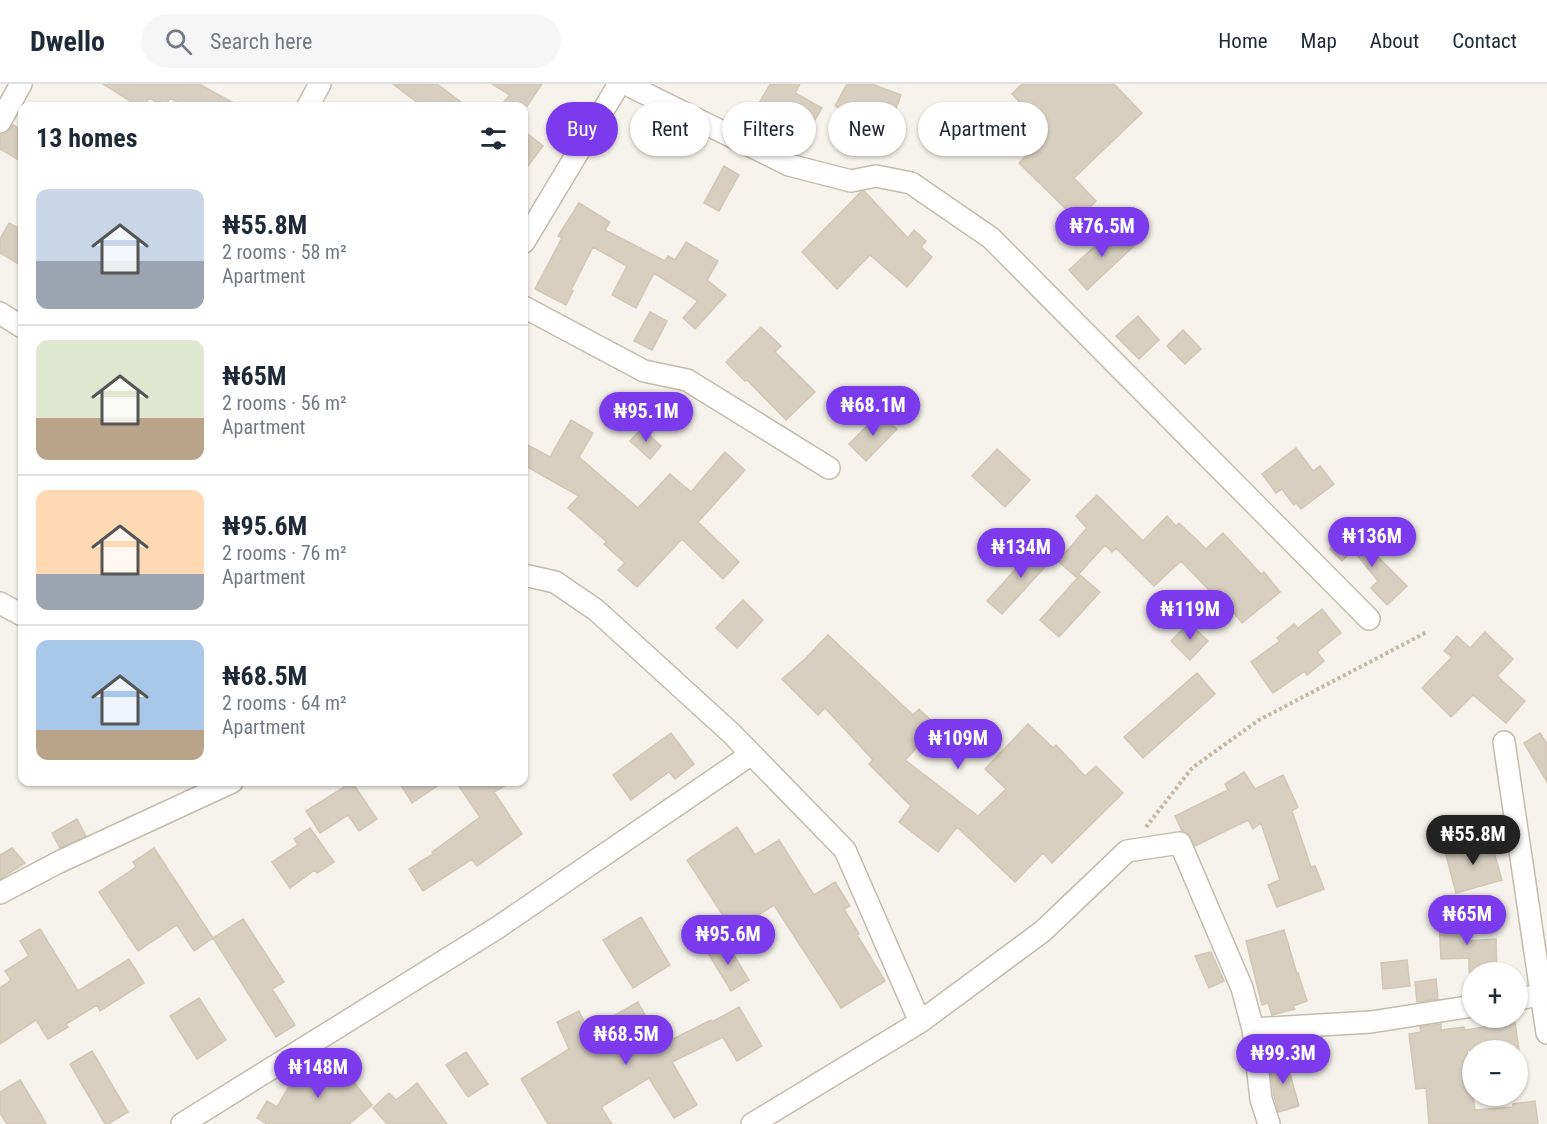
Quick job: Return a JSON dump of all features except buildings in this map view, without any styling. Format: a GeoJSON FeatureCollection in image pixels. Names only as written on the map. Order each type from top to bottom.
{"type":"FeatureCollection","features":[{"type":"Feature","properties":{"kind":"street"},"geometry":{"type":"LineString","coordinates":[[0,122],[21,84]]}},
{"type":"Feature","properties":{"kind":"street"},"geometry":{"type":"LineString","coordinates":[[310,102],[320,84]]}},
{"type":"Feature","properties":{"kind":"street"},"geometry":{"type":"LineString","coordinates":[[528,235],[619,84]]}},
{"type":"Feature","properties":{"kind":"street"},"geometry":{"type":"LineString","coordinates":[[626,84],[789,165],[851,182],[876,176],[911,183],[991,238],[1369,619]]}},
{"type":"Feature","properties":{"kind":"street"},"geometry":{"type":"LineString","coordinates":[[528,309],[644,371],[687,380],[829,468]]}},
{"type":"Feature","properties":{"kind":"street"},"geometry":{"type":"LineString","coordinates":[[0,313],[18,324]]}},
{"type":"Feature","properties":{"kind":"street"},"geometry":{"type":"LineString","coordinates":[[528,576],[555,582],[596,610],[731,733],[845,850],[920,1022]]}},
{"type":"Feature","properties":{"kind":"street"},"geometry":{"type":"LineString","coordinates":[[0,603],[18,613]]}},
{"type":"Feature","properties":{"kind":"street"},"geometry":{"type":"LineString","coordinates":[[1504,742],[1547,1034]]}},
{"type":"Feature","properties":{"kind":"street"},"geometry":{"type":"LineString","coordinates":[[182,1124],[497,928],[750,755]]}},
{"type":"Feature","properties":{"kind":"street"},"geometry":{"type":"LineString","coordinates":[[0,893],[58,862],[223,786]]}},
{"type":"Feature","properties":{"kind":"street"},"geometry":{"type":"LineString","coordinates":[[752,1124],[920,1022],[1043,931],[1127,851],[1180,843],[1242,987],[1253,1029],[1262,1099],[1269,1124]]}},
{"type":"Feature","properties":{"kind":"street"},"geometry":{"type":"LineString","coordinates":[[1528,997],[1540,995]]}},
{"type":"Feature","properties":{"kind":"street"},"geometry":{"type":"LineString","coordinates":[[1253,1029],[1371,1022],[1462,1008]]}},
{"type":"Feature","properties":{"kind":"path"},"geometry":{"type":"LineString","coordinates":[[1127,851],[1192,768],[1259,720],[1427,632]]}}]}
